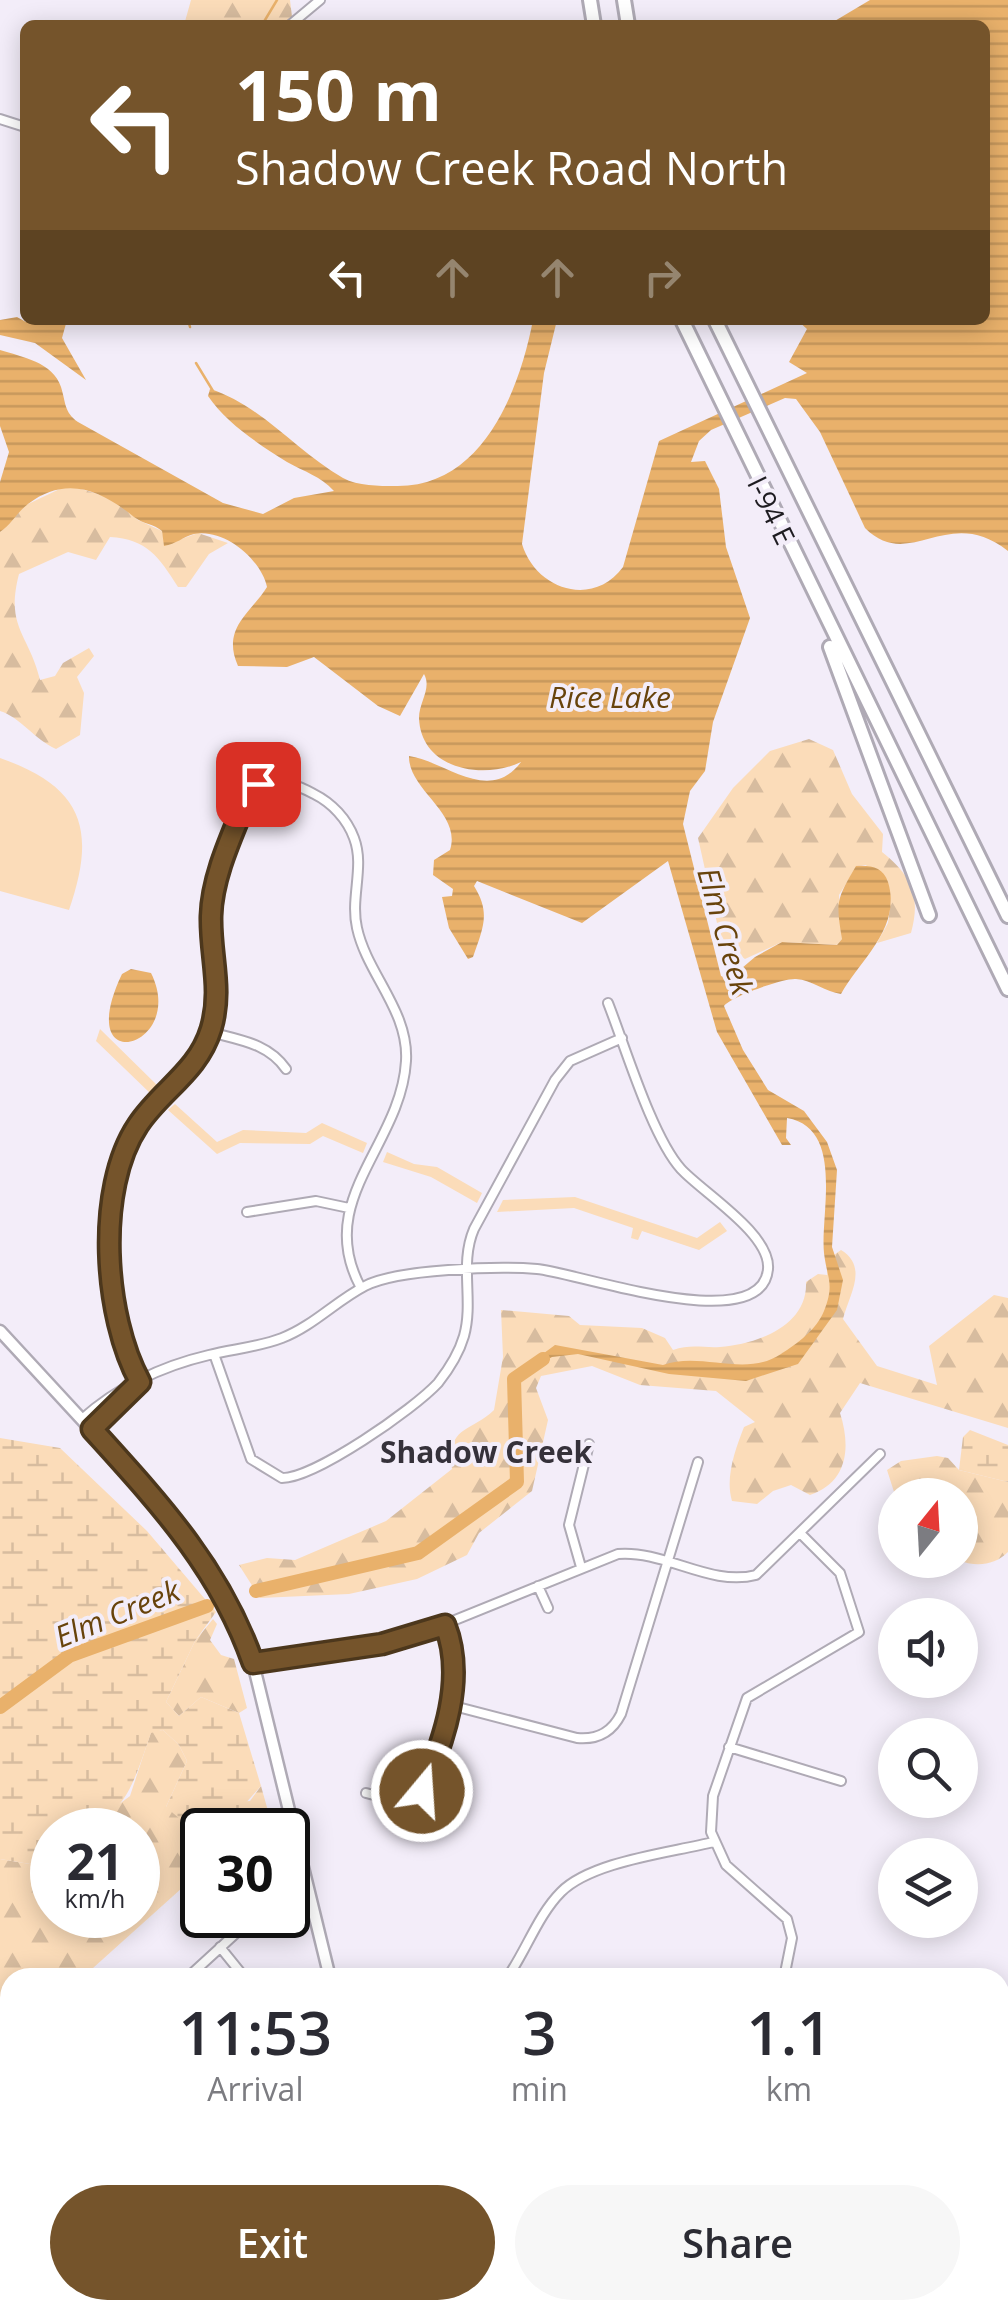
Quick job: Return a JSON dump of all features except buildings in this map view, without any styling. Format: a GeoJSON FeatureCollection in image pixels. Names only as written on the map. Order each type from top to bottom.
{"type":"FeatureCollection","features":[{"type":"Feature","properties":{"kind":"highway","name":"I-94 E"},"geometry":{"type":"LineString","coordinates":[[684,325],[807,584]]}},
{"type":"Feature","properties":{"kind":"highway"},"geometry":{"type":"LineString","coordinates":[[717,325],[1008,916]]}},
{"type":"Feature","properties":{"kind":"highway"},"geometry":{"type":"LineString","coordinates":[[807,584],[929,914]]}},
{"type":"Feature","properties":{"kind":"highway"},"geometry":{"type":"LineString","coordinates":[[807,584],[1008,989]]}},
{"type":"Feature","properties":{"kind":"main road"},"geometry":{"type":"LineString","coordinates":[[0,1331],[194,1545],[226,1596],[253,1663],[328,1968]]}},
{"type":"Feature","properties":{"kind":"street"},"geometry":{"type":"LineString","coordinates":[[296,20],[320,0]]}},
{"type":"Feature","properties":{"kind":"street"},"geometry":{"type":"LineString","coordinates":[[140,1382],[118,1332],[110,1213],[134,1132],[192,1068],[210,1032],[218,978],[211,922],[214,893],[249,793],[270,780],[318,796],[337,811],[352,832],[358,863],[354,904],[358,932],[400,1020],[405,1042],[400,1093],[349,1208],[344,1247],[361,1288]]}},
{"type":"Feature","properties":{"kind":"street"},"geometry":{"type":"LineString","coordinates":[[82,1419],[113,1393],[214,1354],[285,1337],[361,1288],[403,1273],[535,1269],[650,1296],[719,1300],[749,1294],[767,1276],[767,1259],[753,1238],[672,1157],[608,1003]]}},
{"type":"Feature","properties":{"kind":"street"},"geometry":{"type":"LineString","coordinates":[[210,1032],[264,1047],[276,1053],[286,1069]]}},
{"type":"Feature","properties":{"kind":"street"},"geometry":{"type":"LineString","coordinates":[[214,1354],[251,1459],[282,1478],[304,1475],[438,1382],[463,1336],[468,1303],[466,1272],[474,1229],[561,1070],[584,1053],[622,1038]]}},
{"type":"Feature","properties":{"kind":"street"},"geometry":{"type":"LineString","coordinates":[[248,1212],[316,1201],[349,1208]]}},
{"type":"Feature","properties":{"kind":"street"},"geometry":{"type":"LineString","coordinates":[[92,1429],[130,1388]]}},
{"type":"Feature","properties":{"kind":"street"},"geometry":{"type":"LineString","coordinates":[[580,1567],[569,1525],[590,1444]]}},
{"type":"Feature","properties":{"kind":"street"},"geometry":{"type":"LineString","coordinates":[[253,1663],[382,1644],[445,1625],[580,1567],[634,1553],[721,1576],[744,1578],[765,1570],[880,1454]]}},
{"type":"Feature","properties":{"kind":"street"},"geometry":{"type":"LineString","coordinates":[[450,1705],[578,1738],[603,1734],[620,1714],[698,1462]]}},
{"type":"Feature","properties":{"kind":"street"},"geometry":{"type":"LineString","coordinates":[[786,1968],[792,1938],[787,1920],[738,1878],[714,1842],[710,1810],[742,1705],[755,1690],[859,1632],[840,1574],[800,1534]]}},
{"type":"Feature","properties":{"kind":"street"},"geometry":{"type":"LineString","coordinates":[[538,1586],[548,1608]]}},
{"type":"Feature","properties":{"kind":"street"},"geometry":{"type":"LineString","coordinates":[[366,1793],[400,1802],[422,1791],[450,1705],[456,1669],[445,1625]]}},
{"type":"Feature","properties":{"kind":"street"},"geometry":{"type":"LineString","coordinates":[[729,1747],[840,1781]]}},
{"type":"Feature","properties":{"kind":"street"},"geometry":{"type":"LineString","coordinates":[[513,1968],[551,1904],[572,1883],[600,1870],[714,1842]]}},
{"type":"Feature","properties":{"kind":"street"},"geometry":{"type":"LineString","coordinates":[[198,1968],[230,1938]]}},
{"type":"Feature","properties":{"kind":"street"},"geometry":{"type":"LineString","coordinates":[[220,1947],[238,1968]]}},
{"type":"Feature","properties":{"kind":"green space"},"geometry":{"type":"Polygon","coordinates":[[[191,0],[290,0],[292,20],[185,20],[191,0]]]}},
{"type":"Feature","properties":{"kind":"green space"},"geometry":{"type":"Polygon","coordinates":[[[68,485],[114,499],[138,520],[162,531],[165,545],[198,533],[228,543],[209,554],[186,587],[178,587],[151,552],[123,538],[110,537],[96,560],[68,552],[19,574],[15,592],[17,619],[40,680],[55,676],[63,663],[89,648],[94,656],[77,677],[84,693],[80,735],[56,749],[0,711],[0,532],[24,506],[68,485]]]}},
{"type":"Feature","properties":{"kind":"green space"},"geometry":{"type":"Polygon","coordinates":[[[809,739],[833,750],[852,794],[883,834],[882,852],[907,878],[915,908],[911,933],[877,943],[888,923],[891,900],[866,865],[857,866],[839,895],[842,939],[837,945],[782,942],[745,959],[721,941],[698,838],[733,788],[770,751],[809,739]]]}},
{"type":"Feature","properties":{"kind":"green space"},"geometry":{"type":"Polygon","coordinates":[[[0,758],[50,783],[66,797],[76,814],[82,856],[69,910],[0,891],[0,758]]]}},
{"type":"Feature","properties":{"kind":"green space"},"geometry":{"type":"Polygon","coordinates":[[[100,1029],[160,1088],[152,1095],[96,1041],[100,1029]]]}},
{"type":"Feature","properties":{"kind":"green space"},"geometry":{"type":"Polygon","coordinates":[[[175,1104],[217,1142],[243,1130],[306,1133],[322,1123],[367,1143],[363,1153],[323,1136],[310,1144],[240,1143],[217,1154],[168,1110],[175,1104]]]}},
{"type":"Feature","properties":{"kind":"green space"},"geometry":{"type":"Polygon","coordinates":[[[387,1152],[414,1164],[437,1167],[482,1193],[477,1203],[431,1177],[383,1162],[387,1152]]]}},
{"type":"Feature","properties":{"kind":"green space"},"geometry":{"type":"Polygon","coordinates":[[[575,1197],[697,1238],[720,1222],[727,1231],[699,1250],[642,1231],[638,1240],[631,1238],[633,1228],[574,1208],[497,1212],[503,1200],[575,1197]]]}},
{"type":"Feature","properties":{"kind":"green space"},"geometry":{"type":"Polygon","coordinates":[[[841,1250],[856,1273],[843,1319],[877,1366],[937,1385],[929,1346],[994,1295],[1008,1298],[1008,1428],[860,1383],[840,1413],[845,1450],[832,1481],[810,1495],[791,1485],[773,1491],[757,1504],[732,1501],[730,1474],[734,1454],[744,1427],[755,1422],[716,1391],[640,1385],[592,1366],[541,1376],[536,1388],[548,1420],[532,1491],[479,1533],[467,1555],[417,1579],[349,1594],[260,1598],[239,1565],[267,1558],[295,1560],[386,1521],[452,1469],[451,1455],[457,1437],[494,1410],[503,1357],[501,1310],[569,1316],[580,1325],[642,1328],[665,1338],[673,1350],[734,1345],[764,1337],[789,1321],[799,1310],[806,1282],[818,1274],[827,1275],[828,1259],[841,1250]]]}},
{"type":"Feature","properties":{"kind":"green space"},"geometry":{"type":"Polygon","coordinates":[[[970,1430],[1008,1445],[1008,1482],[959,1470],[963,1437],[970,1430]]]}},
{"type":"Feature","properties":{"kind":"green space"},"geometry":{"type":"Polygon","coordinates":[[[0,1438],[60,1448],[147,1531],[216,1612],[195,1641],[166,1702],[179,1716],[201,1697],[239,1713],[261,1786],[241,1808],[180,1808],[180,1819],[166,1807],[187,1761],[179,1745],[163,1730],[151,1733],[130,1789],[116,1808],[30,1808],[30,1864],[0,1859],[0,1438]]]}},
{"type":"Feature","properties":{"kind":"green space"},"geometry":{"type":"Polygon","coordinates":[[[948,1458],[959,1470],[1008,1482],[1008,1552],[997,1560],[978,1564],[978,1478],[890,1478],[887,1470],[901,1461],[948,1458]]]}},
{"type":"Feature","properties":{"kind":"green space"},"geometry":{"type":"Polygon","coordinates":[[[213,1619],[217,1624],[210,1640],[221,1655],[234,1659],[247,1708],[239,1713],[201,1697],[179,1716],[166,1702],[195,1641],[213,1619]]]}},
{"type":"Feature","properties":{"kind":"green space"},"geometry":{"type":"Polygon","coordinates":[[[163,1730],[179,1745],[187,1761],[166,1807],[250,1801],[261,1786],[267,1808],[180,1808],[180,1890],[160,1908],[160,1808],[114,1808],[130,1796],[151,1732],[163,1730]]]}},
{"type":"Feature","properties":{"kind":"green space"},"geometry":{"type":"Polygon","coordinates":[[[0,1859],[30,1864],[30,1938],[126,1938],[93,1968],[0,1968],[0,1859]]]}},
{"type":"Feature","properties":{"kind":"water","name":"Rice Lake"},"geometry":{"type":"Polygon","coordinates":[[[870,0],[1008,0],[1008,551],[986,538],[966,533],[898,544],[882,540],[865,528],[820,432],[796,399],[785,398],[711,430],[699,441],[691,462],[705,461],[719,489],[726,547],[750,618],[713,722],[705,771],[690,791],[683,824],[721,976],[729,979],[755,957],[782,942],[837,945],[842,939],[839,901],[856,866],[876,868],[883,873],[891,899],[884,929],[841,994],[802,980],[789,980],[746,993],[724,1006],[743,1050],[768,1090],[804,1111],[827,1142],[837,1170],[832,1247],[843,1280],[837,1310],[798,1364],[746,1381],[669,1374],[578,1354],[552,1357],[529,1371],[525,1367],[555,1345],[663,1365],[678,1361],[753,1364],[767,1361],[800,1341],[821,1318],[830,1287],[824,1253],[826,1175],[817,1138],[805,1125],[787,1118],[786,1138],[791,1145],[782,1145],[717,1032],[668,861],[582,923],[477,881],[474,886],[484,921],[473,957],[468,959],[449,928],[442,897],[452,896],[453,889],[433,875],[434,860],[450,850],[449,824],[417,780],[409,756],[481,780],[495,780],[521,762],[473,770],[442,760],[422,736],[419,718],[427,685],[424,674],[400,716],[378,706],[314,657],[287,667],[238,666],[235,631],[267,587],[249,556],[229,541],[206,533],[164,546],[162,531],[96,493],[70,488],[42,495],[0,532],[0,482],[9,452],[0,426],[0,350],[36,362],[51,372],[61,387],[68,411],[78,422],[223,503],[263,514],[294,498],[334,491],[234,424],[208,396],[210,389],[246,406],[349,481],[382,486],[425,482],[451,471],[491,431],[518,377],[532,325],[556,325],[544,373],[522,544],[539,573],[552,582],[582,590],[597,587],[623,567],[659,441],[807,373],[789,362],[807,329],[803,325],[990,325],[990,20],[836,20],[870,0]]]}},
{"type":"Feature","properties":{"kind":"water"},"geometry":{"type":"Polygon","coordinates":[[[17,317],[20,325],[66,325],[62,338],[86,380],[35,343],[0,335],[0,320],[17,317]]]}},
{"type":"Feature","properties":{"kind":"water"},"geometry":{"type":"Polygon","coordinates":[[[131,969],[151,973],[158,999],[155,1019],[145,1034],[131,1041],[119,1040],[110,1029],[110,1008],[122,974],[131,969]]]}},
{"type":"Feature","properties":{"kind":"waterway"},"geometry":{"type":"LineString","coordinates":[[265,20],[277,0]]}},
{"type":"Feature","properties":{"kind":"waterway"},"geometry":{"type":"LineString","coordinates":[[196,363],[213,391]]}},
{"type":"Feature","properties":{"kind":"waterway","name":"Elm Creek"},"geometry":{"type":"LineString","coordinates":[[256,1591],[418,1553],[517,1482],[514,1379],[543,1359]]}},
{"type":"Feature","properties":{"kind":"waterway","name":"Elm Creek"},"geometry":{"type":"LineString","coordinates":[[0,1707],[69,1656],[207,1606]]}},
{"type":"Feature","properties":{"kind":"district","name":"Shadow Creek"},"geometry":{"type":"Point","coordinates":[486,1451]}},
{"type":"Feature","properties":{"kind":"route"},"geometry":{"type":"LineString","coordinates":[[258,784],[249,793],[214,893],[211,922],[218,978],[210,1032],[192,1068],[139,1123],[121,1162],[110,1213],[110,1248],[120,1342],[140,1382],[92,1429],[169,1514],[210,1568],[242,1630],[253,1663],[382,1644],[445,1625],[454,1652],[455,1684],[422,1791]]}}]}
